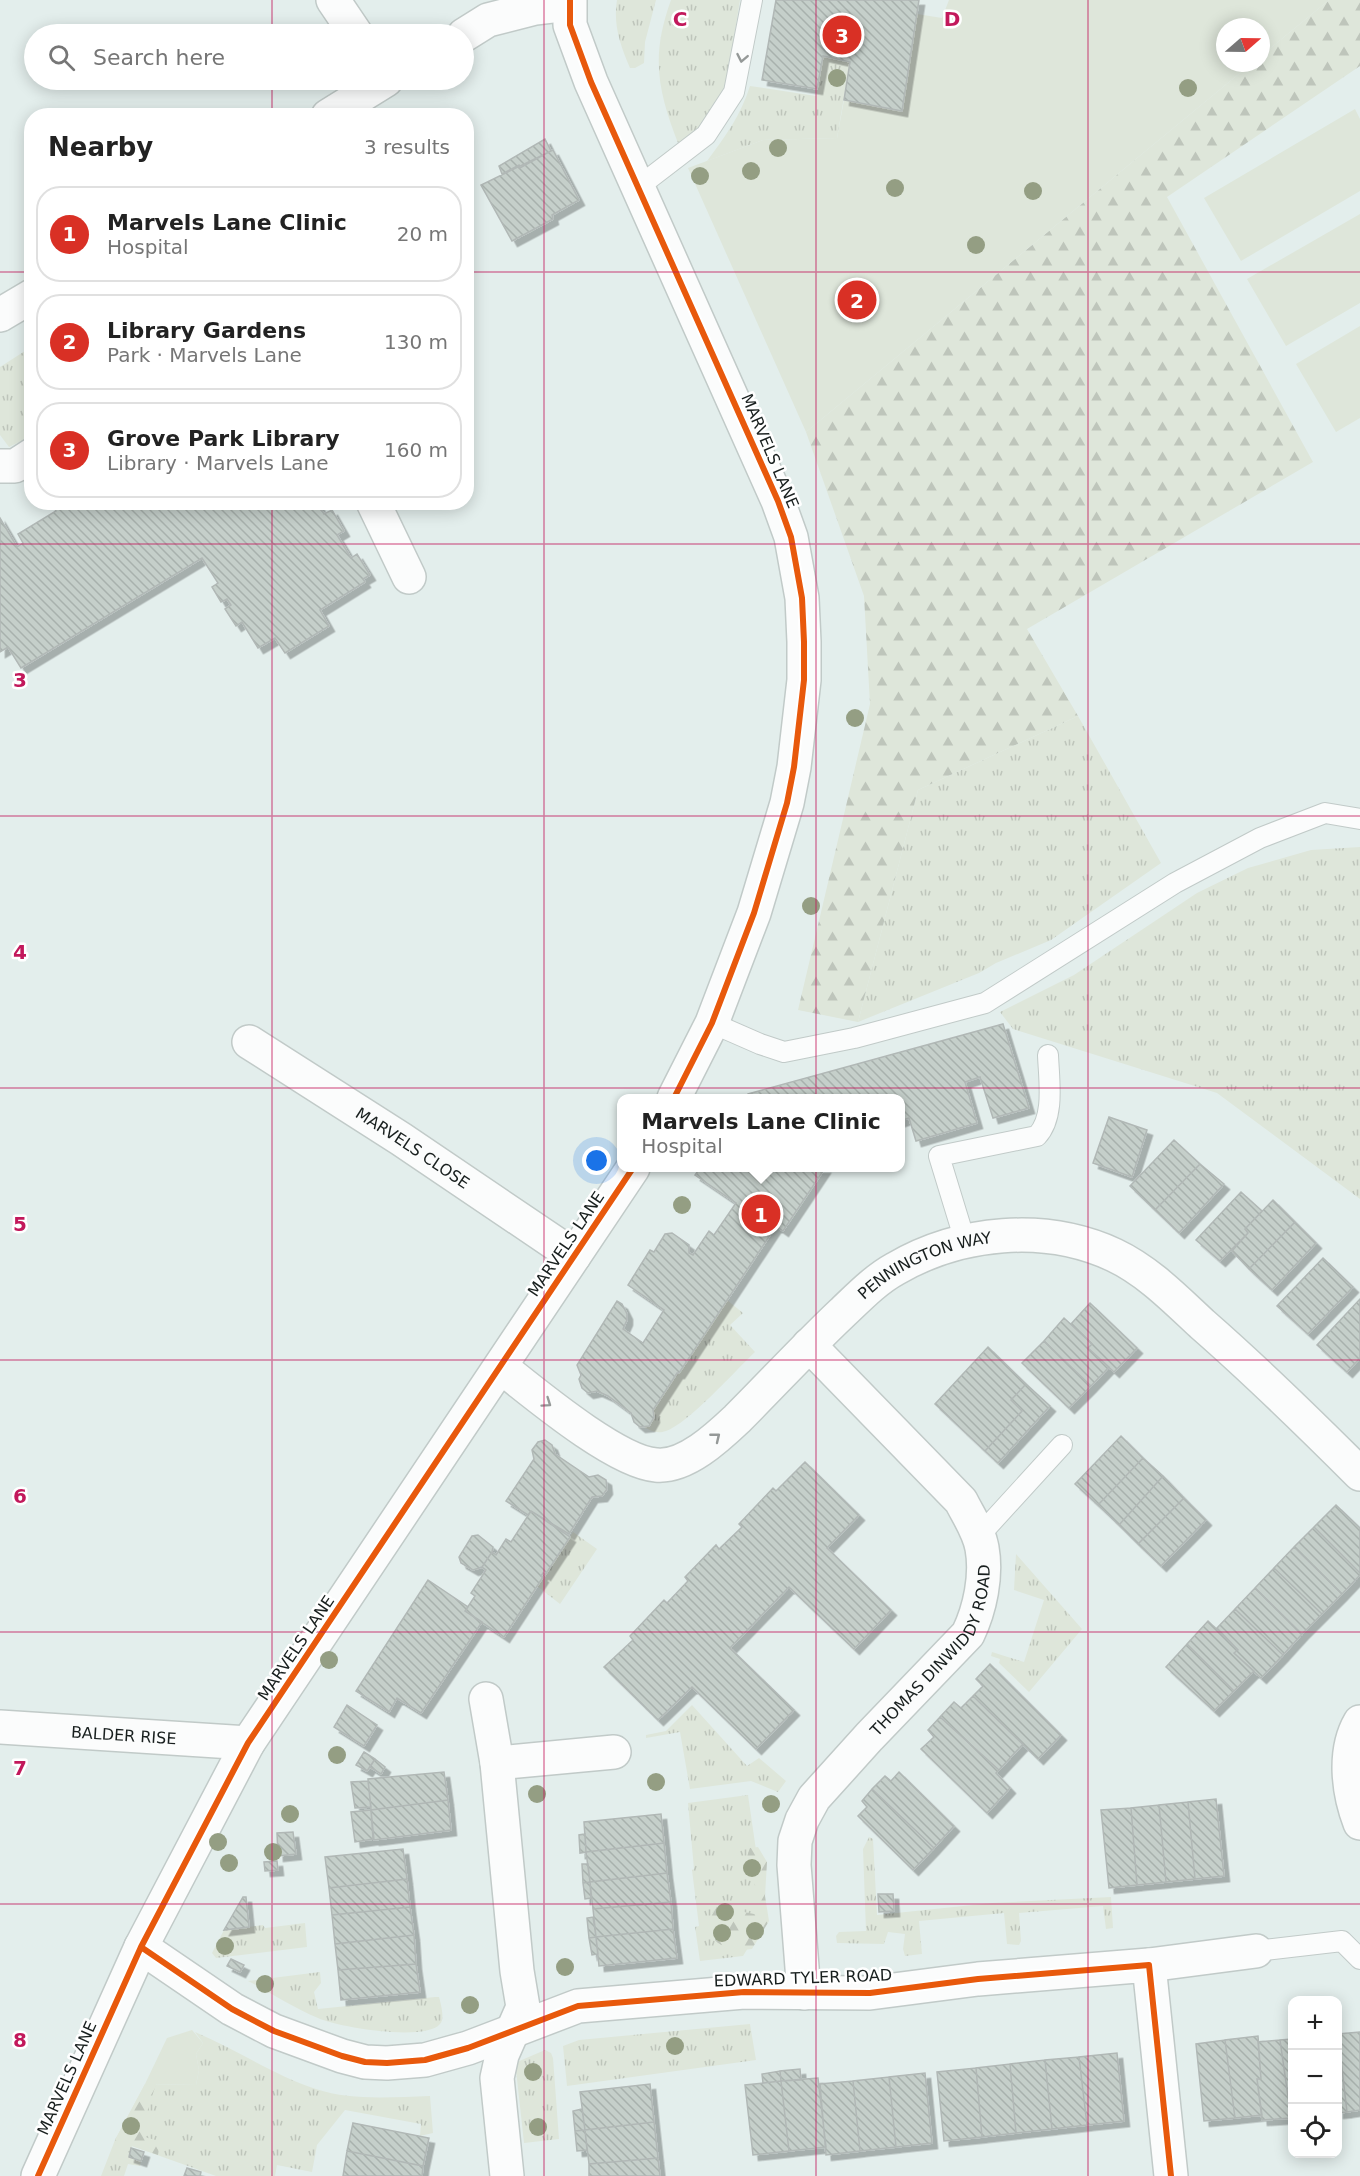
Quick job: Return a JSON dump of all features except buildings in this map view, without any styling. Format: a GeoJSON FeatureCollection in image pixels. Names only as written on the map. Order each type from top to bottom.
{"type":"FeatureCollection","features":[{"type":"Feature","properties":{"kind":"street"},"geometry":{"type":"LineString","coordinates":[[333,0],[349,24]]}},
{"type":"Feature","properties":{"kind":"street"},"geometry":{"type":"LineString","coordinates":[[474,28],[489,20],[570,2]]}},
{"type":"Feature","properties":{"kind":"street","name":"MARVELS LANE"},"geometry":{"type":"LineString","coordinates":[[570,2],[570,25],[576,44],[778,501],[791,537],[802,598],[804,642],[802,698],[794,767],[787,803],[754,913],[712,1023],[676,1094]]}},
{"type":"Feature","properties":{"kind":"street"},"geometry":{"type":"LineString","coordinates":[[341,108],[369,90]]}},
{"type":"Feature","properties":{"kind":"street"},"geometry":{"type":"LineString","coordinates":[[0,466],[15,466],[24,460]]}},
{"type":"Feature","properties":{"kind":"street"},"geometry":{"type":"LineString","coordinates":[[377,510],[410,577]]}},
{"type":"Feature","properties":{"kind":"street","name":"MARVELS CLOSE"},"geometry":{"type":"LineString","coordinates":[[249,1042],[401,1139],[574,1256]]}},
{"type":"Feature","properties":{"kind":"street","name":"MARVELS LANE"},"geometry":{"type":"LineString","coordinates":[[38,2176],[141,1947],[248,1743],[630,1172]]}},
{"type":"Feature","properties":{"kind":"street","name":"PENNINGTON WAY"},"geometry":{"type":"LineString","coordinates":[[501,1366],[536,1395],[601,1441],[640,1463],[660,1466],[687,1458],[718,1437],[851,1304],[894,1269],[965,1241],[1014,1234],[1048,1236],[1100,1249],[1134,1266],[1261,1376],[1360,1474]]}},
{"type":"Feature","properties":{"kind":"street","name":"THOMAS DINWIDDY ROAD"},"geometry":{"type":"LineString","coordinates":[[804,1993],[794,1865],[795,1841],[802,1820],[814,1798],[968,1634],[975,1620],[981,1587],[982,1547],[961,1501],[809,1345]]}},
{"type":"Feature","properties":{"kind":"street"},"geometry":{"type":"LineString","coordinates":[[486,1699],[497,1763],[517,1971],[523,2007],[502,2055],[496,2078],[507,2176]]}},
{"type":"Feature","properties":{"kind":"street"},"geometry":{"type":"LineString","coordinates":[[1360,1722],[1351,1747],[1349,1768],[1354,1806],[1360,1822]]}},
{"type":"Feature","properties":{"kind":"street","name":"BALDER RISE"},"geometry":{"type":"LineString","coordinates":[[0,1727],[248,1743]]}},
{"type":"Feature","properties":{"kind":"street"},"geometry":{"type":"LineString","coordinates":[[497,1763],[614,1752]]}},
{"type":"Feature","properties":{"kind":"street","name":"EDWARD TYLER ROAD"},"geometry":{"type":"LineString","coordinates":[[141,1947],[232,2009],[274,2031],[365,2062],[424,2060],[468,2048],[578,2006],[744,1992],[870,1993],[978,1979],[1149,1965],[1256,1951]]}},
{"type":"Feature","properties":{"kind":"street"},"geometry":{"type":"LineString","coordinates":[[1149,1965],[1171,2176]]}},
{"type":"Feature","properties":{"kind":"lane"},"geometry":{"type":"LineString","coordinates":[[638,188],[706,135],[734,92],[752,0]]}},
{"type":"Feature","properties":{"kind":"lane"},"geometry":{"type":"LineString","coordinates":[[712,1023],[784,1052],[854,1038],[986,1003],[1174,883],[1260,838],[1326,813],[1360,819]]}},
{"type":"Feature","properties":{"kind":"lane"},"geometry":{"type":"LineString","coordinates":[[965,1241],[939,1155],[1036,1136],[1044,1129],[1048,1118],[1048,1056]]}},
{"type":"Feature","properties":{"kind":"lane"},"geometry":{"type":"LineString","coordinates":[[978,1537],[1062,1445]]}},
{"type":"Feature","properties":{"kind":"lane"},"geometry":{"type":"LineString","coordinates":[[1256,1951],[1342,1941],[1360,1959]]}},
{"type":"Feature","properties":{"kind":"green space"},"geometry":{"type":"Polygon","coordinates":[[[617,0],[656,0],[645,42],[644,63],[635,68],[630,68],[620,43],[616,18],[617,0]]]}},
{"type":"Feature","properties":{"kind":"green space"},"geometry":{"type":"Polygon","coordinates":[[[671,0],[740,0],[725,92],[700,132],[680,148],[666,109],[659,75],[660,40],[671,0]]]}},
{"type":"Feature","properties":{"kind":"green space"},"geometry":{"type":"Polygon","coordinates":[[[949,0],[1329,0],[1270,49],[1270,18],[1216,18],[1216,72],[1241,72],[806,432],[688,168],[763,140],[837,138],[844,100],[902,111],[917,14],[942,18],[949,0]]]}},
{"type":"Feature","properties":{"kind":"green space"},"geometry":{"type":"Polygon","coordinates":[[[1329,0],[1360,0],[1360,66],[1167,197],[1313,462],[1027,629],[1078,716],[918,790],[858,1022],[798,1010],[870,704],[864,596],[806,432],[1241,72],[1270,72],[1270,49],[1329,0]]]}},
{"type":"Feature","properties":{"kind":"green space"},"geometry":{"type":"Polygon","coordinates":[[[823,56],[850,62],[837,138],[763,140],[707,161],[737,116],[750,86],[816,96],[823,56]]]}},
{"type":"Feature","properties":{"kind":"green space"},"geometry":{"type":"Polygon","coordinates":[[[1355,109],[1360,119],[1360,191],[1241,261],[1204,198],[1355,109]]]}},
{"type":"Feature","properties":{"kind":"green space"},"geometry":{"type":"Polygon","coordinates":[[[1360,214],[1360,303],[1286,346],[1247,279],[1360,214]]]}},
{"type":"Feature","properties":{"kind":"green space"},"geometry":{"type":"Polygon","coordinates":[[[1360,326],[1360,418],[1336,432],[1296,364],[1360,326]]]}},
{"type":"Feature","properties":{"kind":"green space"},"geometry":{"type":"Polygon","coordinates":[[[24,352],[24,440],[9,447],[0,435],[0,367],[24,352]]]}},
{"type":"Feature","properties":{"kind":"green space"},"geometry":{"type":"Polygon","coordinates":[[[1078,716],[1161,863],[1051,940],[996,963],[979,973],[858,1022],[918,790],[1078,716]]]}},
{"type":"Feature","properties":{"kind":"green space"},"geometry":{"type":"Polygon","coordinates":[[[1360,847],[1360,1199],[1217,1093],[1013,1029],[1000,1012],[1074,975],[1197,893],[1248,868],[1311,850],[1360,847]]]}},
{"type":"Feature","properties":{"kind":"green space"},"geometry":{"type":"Polygon","coordinates":[[[727,1300],[743,1313],[730,1325],[755,1352],[687,1418],[666,1431],[652,1431],[644,1427],[649,1425],[654,1417],[653,1410],[727,1300]]]}},
{"type":"Feature","properties":{"kind":"green space"},"geometry":{"type":"Polygon","coordinates":[[[573,1532],[597,1549],[560,1604],[537,1586],[573,1532]]]}},
{"type":"Feature","properties":{"kind":"green space"},"geometry":{"type":"Polygon","coordinates":[[[1016,1554],[1082,1629],[1029,1692],[999,1663],[1000,1659],[991,1656],[992,1652],[1024,1662],[1044,1600],[1014,1590],[1016,1554]]]}},
{"type":"Feature","properties":{"kind":"green space"},"geometry":{"type":"Polygon","coordinates":[[[692,1705],[747,1766],[759,1758],[786,1781],[778,1792],[751,1781],[690,1789],[680,1732],[646,1738],[646,1735],[666,1731],[692,1705]]]}},
{"type":"Feature","properties":{"kind":"green space"},"geometry":{"type":"Polygon","coordinates":[[[748,1795],[766,1919],[743,1956],[700,1961],[695,1927],[699,1926],[692,1870],[694,1869],[688,1803],[748,1795]]]}},
{"type":"Feature","properties":{"kind":"green space"},"geometry":{"type":"Polygon","coordinates":[[[869,1837],[873,1839],[877,1915],[992,1903],[1111,1897],[1113,1928],[1106,1929],[1103,1906],[1019,1913],[1021,1941],[1019,1945],[1007,1944],[1004,1913],[919,1921],[922,1954],[905,1956],[903,1949],[905,1934],[888,1932],[884,1944],[837,1943],[836,1936],[839,1932],[866,1931],[863,1849],[869,1837]]]}},
{"type":"Feature","properties":{"kind":"green space"},"geometry":{"type":"Polygon","coordinates":[[[758,1847],[767,1862],[765,1896],[769,1921],[752,1949],[729,1948],[715,1940],[710,1933],[707,1921],[718,1904],[734,1901],[744,1912],[759,1915],[753,1875],[747,1863],[750,1848],[758,1847]]]}},
{"type":"Feature","properties":{"kind":"green space"},"geometry":{"type":"Polygon","coordinates":[[[305,1923],[307,1947],[216,1958],[212,1953],[224,1930],[305,1923]]]}},
{"type":"Feature","properties":{"kind":"green space"},"geometry":{"type":"Polygon","coordinates":[[[320,1972],[321,1983],[314,1992],[318,2009],[439,1997],[442,2011],[441,2022],[431,2029],[400,2032],[361,2029],[328,2022],[248,1981],[320,1972]]]}},
{"type":"Feature","properties":{"kind":"green space"},"geometry":{"type":"Polygon","coordinates":[[[750,2024],[756,2060],[567,2086],[563,2046],[579,2040],[750,2024]]]}},
{"type":"Feature","properties":{"kind":"green space"},"geometry":{"type":"Polygon","coordinates":[[[192,2030],[203,2043],[196,2054],[199,2070],[196,2085],[145,2084],[167,2038],[192,2030]]]}},
{"type":"Feature","properties":{"kind":"green space"},"geometry":{"type":"Polygon","coordinates":[[[195,2032],[285,2077],[330,2093],[372,2097],[430,2096],[433,2133],[420,2136],[421,2124],[345,2110],[317,2145],[312,2172],[277,2165],[275,2176],[216,2176],[132,2146],[129,2156],[141,2161],[140,2166],[128,2164],[124,2176],[101,2176],[115,2140],[145,2084],[196,2085],[199,2070],[196,2054],[203,2043],[195,2032]]]}},
{"type":"Feature","properties":{"kind":"green space"},"geometry":{"type":"Polygon","coordinates":[[[545,2050],[551,2053],[553,2058],[559,2139],[524,2143],[517,2062],[545,2050]]]}},
{"type":"Feature","properties":{"kind":"green space"},"geometry":{"type":"Polygon","coordinates":[[[145,2084],[156,2084],[147,2112],[144,2137],[160,2141],[158,2155],[115,2140],[145,2084]]]}},
{"type":"Feature","properties":{"kind":"cycle path"},"geometry":{"type":"LineString","coordinates":[[570,0],[570,25],[591,82],[778,501],[791,537],[802,598],[804,680],[794,767],[787,803],[754,913],[712,1023],[676,1094]]}},
{"type":"Feature","properties":{"kind":"cycle path"},"geometry":{"type":"LineString","coordinates":[[38,2176],[141,1947],[248,1743],[630,1172]]}},
{"type":"Feature","properties":{"kind":"cycle path"},"geometry":{"type":"LineString","coordinates":[[141,1947],[232,2009],[274,2031],[342,2056],[365,2062],[387,2063],[425,2060],[468,2048],[578,2006],[744,1992],[870,1993],[978,1979],[1149,1965],[1171,2176]]}},
{"type":"Feature","properties":{"kind":"place","name":"Grove Park Library"},"geometry":{"type":"Point","coordinates":[842,35]}},
{"type":"Feature","properties":{"kind":"place","name":"Library Gardens"},"geometry":{"type":"Point","coordinates":[857,300]}},
{"type":"Feature","properties":{"kind":"place","name":"Marvels Lane Clinic"},"geometry":{"type":"Point","coordinates":[761,1214]}}]}
